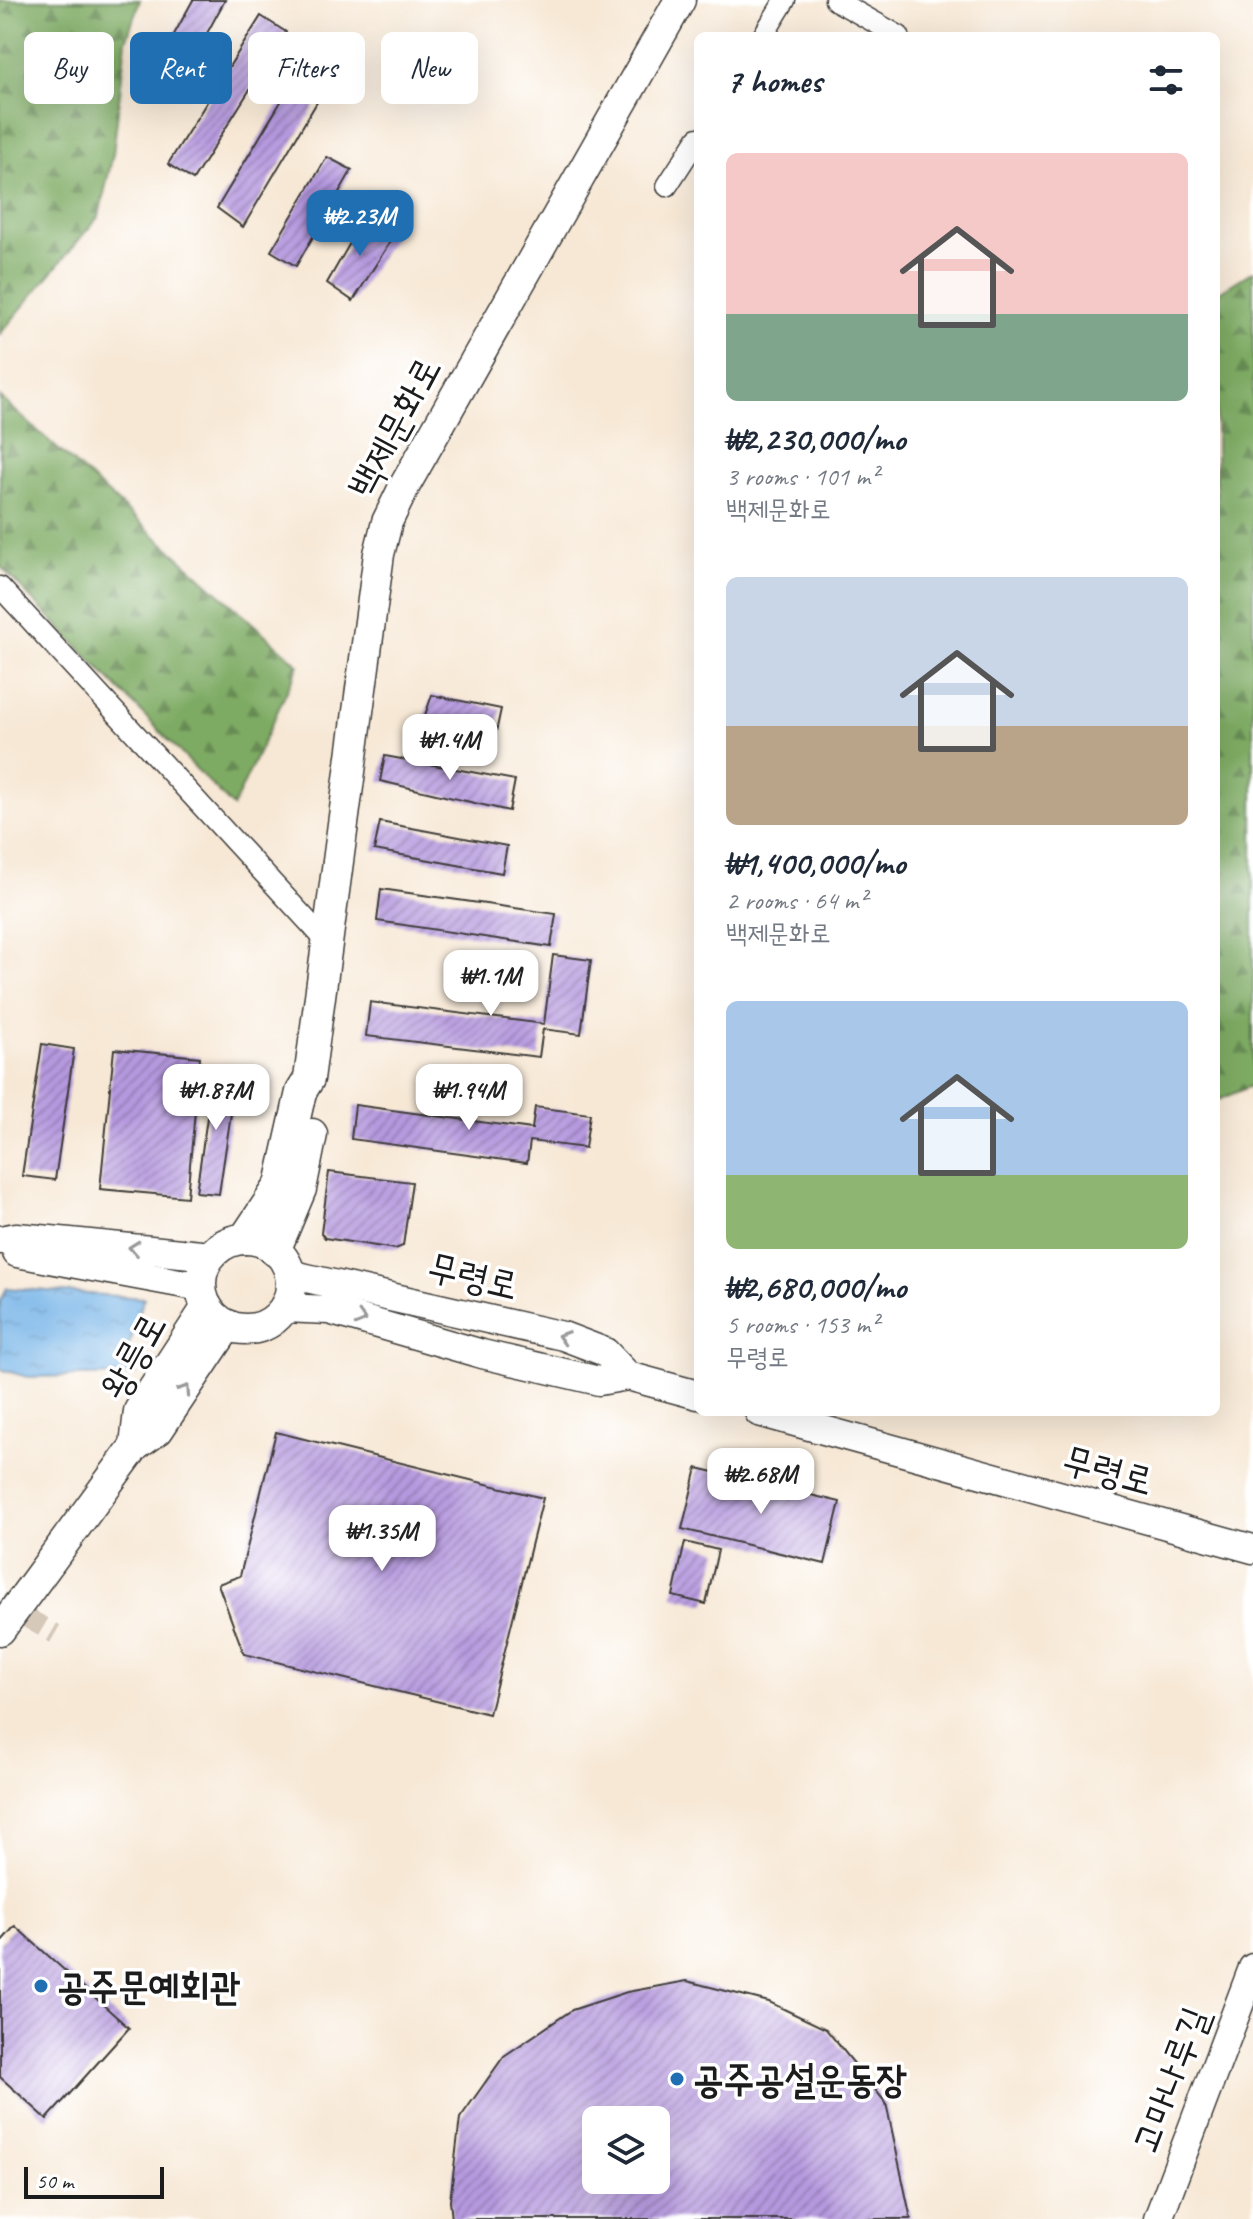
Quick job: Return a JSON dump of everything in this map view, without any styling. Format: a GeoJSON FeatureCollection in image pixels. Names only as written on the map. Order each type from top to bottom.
{"type":"FeatureCollection","features":[{"type":"Feature","properties":{"kind":"main road","name":"백제문화로"},"geometry":{"type":"LineString","coordinates":[[211,1256],[220,1247],[244,1239],[280,1185],[301,1092],[309,1079],[379,554],[387,522],[680,0]]}},
{"type":"Feature","properties":{"kind":"main road","name":"백제문화로"},"geometry":{"type":"LineString","coordinates":[[284,1308],[289,1297],[282,1262],[301,1189],[319,1097],[309,1079]]}},
{"type":"Feature","properties":{"kind":"main road"},"geometry":{"type":"LineString","coordinates":[[0,1242],[16,1237],[211,1256],[205,1265],[212,1306]]}},
{"type":"Feature","properties":{"kind":"main road"},"geometry":{"type":"LineString","coordinates":[[244,1239],[266,1244],[282,1262]]}},
{"type":"Feature","properties":{"kind":"main road"},"geometry":{"type":"LineString","coordinates":[[0,1242],[17,1253],[212,1306],[253,1328],[276,1317],[284,1308]]}},
{"type":"Feature","properties":{"kind":"main road","name":"무령로"},"geometry":{"type":"LineString","coordinates":[[282,1262],[563,1336],[605,1352],[628,1376]]}},
{"type":"Feature","properties":{"kind":"main road","name":"왕릉로"},"geometry":{"type":"LineString","coordinates":[[0,1630],[135,1446],[158,1430],[212,1306]]}},
{"type":"Feature","properties":{"kind":"main road","name":"무령로"},"geometry":{"type":"LineString","coordinates":[[284,1308],[329,1310],[482,1354],[599,1381],[628,1376],[694,1394]]}},
{"type":"Feature","properties":{"kind":"main road","name":"무령로"},"geometry":{"type":"LineString","coordinates":[[773,1416],[1253,1549]]}},
{"type":"Feature","properties":{"kind":"main road","name":"고마나루길"},"geometry":{"type":"LineString","coordinates":[[1158,2219],[1253,1968]]}},
{"type":"Feature","properties":{"kind":"street"},"geometry":{"type":"LineString","coordinates":[[765,32],[785,0]]}},
{"type":"Feature","properties":{"kind":"street"},"geometry":{"type":"LineString","coordinates":[[835,0],[892,32]]}},
{"type":"Feature","properties":{"kind":"street"},"geometry":{"type":"LineString","coordinates":[[667,186],[694,144]]}},
{"type":"Feature","properties":{"kind":"street"},"geometry":{"type":"LineString","coordinates":[[0,587],[327,942]]}},
{"type":"Feature","properties":{"kind":"green space"},"geometry":{"type":"Polygon","coordinates":[[[0,0],[140,0],[126,41],[113,154],[99,216],[0,334],[0,0]]]}},
{"type":"Feature","properties":{"kind":"green space"},"geometry":{"type":"Polygon","coordinates":[[[1253,271],[1253,1085],[1220,1099],[1220,292],[1253,271]]]}},
{"type":"Feature","properties":{"kind":"green space"},"geometry":{"type":"Polygon","coordinates":[[[0,397],[299,665],[233,807],[0,566],[0,397]]]}},
{"type":"Feature","properties":{"kind":"water"},"geometry":{"type":"Polygon","coordinates":[[[7,1288],[144,1298],[127,1352],[135,1375],[27,1377],[0,1369],[0,1301],[7,1288]]]}},
{"type":"Feature","properties":{"kind":"building"},"geometry":{"type":"Polygon","coordinates":[[[193,0],[225,0],[208,32],[175,32],[193,0]]]}},
{"type":"Feature","properties":{"kind":"building"},"geometry":{"type":"Polygon","coordinates":[[[261,16],[286,32],[251,32],[261,16]]]}},
{"type":"Feature","properties":{"kind":"building"},"geometry":{"type":"Polygon","coordinates":[[[248,37],[248,92],[193,180],[168,164],[206,104],[232,104],[232,62],[248,37]]]}},
{"type":"Feature","properties":{"kind":"building"},"geometry":{"type":"Polygon","coordinates":[[[280,104],[316,104],[243,227],[217,208],[280,104]]]}},
{"type":"Feature","properties":{"kind":"building"},"geometry":{"type":"Polygon","coordinates":[[[327,157],[352,170],[296,266],[271,251],[327,157]]]}},
{"type":"Feature","properties":{"kind":"building"},"geometry":{"type":"Polygon","coordinates":[[[365,217],[395,234],[353,301],[327,283],[365,217]]]}},
{"type":"Feature","properties":{"kind":"building"},"geometry":{"type":"Polygon","coordinates":[[[432,695],[501,709],[495,737],[422,724],[432,695]]]}},
{"type":"Feature","properties":{"kind":"building"},"geometry":{"type":"Polygon","coordinates":[[[385,756],[515,780],[509,811],[380,781],[385,756]]]}},
{"type":"Feature","properties":{"kind":"building"},"geometry":{"type":"Polygon","coordinates":[[[380,822],[507,846],[502,873],[374,850],[380,822]]]}},
{"type":"Feature","properties":{"kind":"building"},"geometry":{"type":"Polygon","coordinates":[[[381,889],[556,914],[551,947],[377,921],[381,889]]]}},
{"type":"Feature","properties":{"kind":"building"},"geometry":{"type":"Polygon","coordinates":[[[553,955],[591,960],[581,1034],[543,1029],[539,1057],[366,1036],[370,1002],[544,1024],[553,955]]]}},
{"type":"Feature","properties":{"kind":"building"},"geometry":{"type":"Polygon","coordinates":[[[42,1044],[74,1049],[55,1180],[22,1176],[42,1044]]]}},
{"type":"Feature","properties":{"kind":"building"},"geometry":{"type":"Polygon","coordinates":[[[114,1049],[200,1057],[187,1197],[100,1189],[114,1049]]]}},
{"type":"Feature","properties":{"kind":"building"},"geometry":{"type":"Polygon","coordinates":[[[214,1070],[237,1073],[219,1194],[196,1192],[214,1070]]]}},
{"type":"Feature","properties":{"kind":"building"},"geometry":{"type":"Polygon","coordinates":[[[355,1105],[532,1129],[535,1107],[590,1114],[585,1148],[530,1141],[527,1163],[351,1139],[355,1105]]]}},
{"type":"Feature","properties":{"kind":"building"},"geometry":{"type":"Polygon","coordinates":[[[329,1172],[412,1182],[403,1246],[395,1249],[325,1238],[321,1233],[329,1172]]]}},
{"type":"Feature","properties":{"kind":"building"},"geometry":{"type":"Polygon","coordinates":[[[276,1432],[543,1498],[489,1714],[244,1654],[218,1584],[240,1576],[276,1432]]]}},
{"type":"Feature","properties":{"kind":"building"},"geometry":{"type":"Polygon","coordinates":[[[697,1468],[840,1502],[825,1564],[682,1529],[697,1468]]]}},
{"type":"Feature","properties":{"kind":"building"},"geometry":{"type":"Polygon","coordinates":[[[685,1542],[718,1550],[706,1604],[673,1596],[685,1542]]]}},
{"type":"Feature","properties":{"kind":"building","name":"공주문예회관"},"geometry":{"type":"Polygon","coordinates":[[[15,1926],[129,2028],[47,2119],[0,2077],[0,1943],[15,1926]]]}},
{"type":"Feature","properties":{"kind":"building","name":"공주공설운동장"},"geometry":{"type":"Polygon","coordinates":[[[687,1981],[769,2002],[826,2029],[886,2103],[911,2219],[452,2219],[450,2201],[460,2118],[504,2056],[572,2010],[627,1992],[687,1981]]]}},
{"type":"Feature","properties":{"kind":"tunnel"},"geometry":{"type":"LineString","coordinates":[[0,1602],[55,1634]]}},
{"type":"Feature","properties":{"kind":"place","name":"공주문예회관"},"geometry":{"type":"Point","coordinates":[41,1986]}},
{"type":"Feature","properties":{"kind":"place","name":"공주공설운동장"},"geometry":{"type":"Point","coordinates":[677,2079]}}]}
